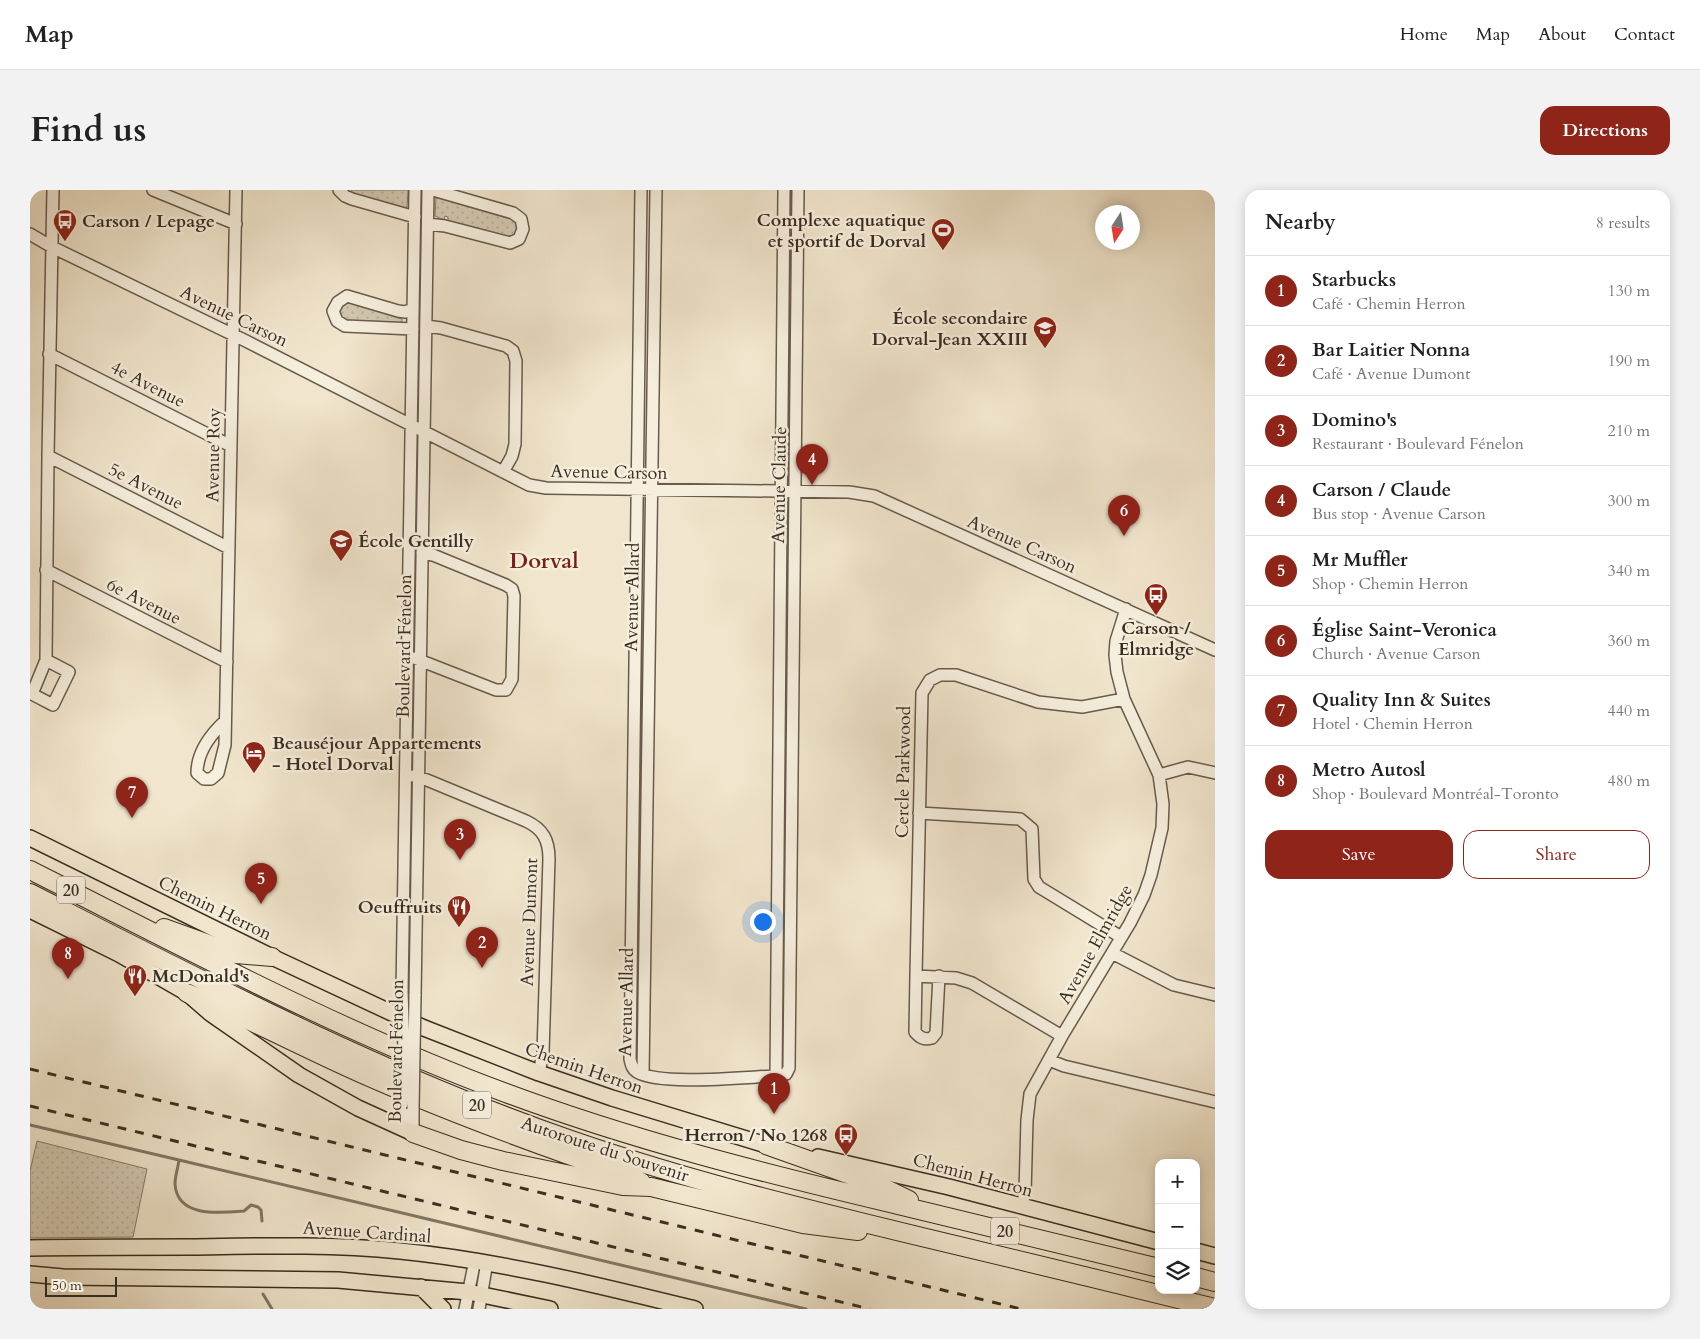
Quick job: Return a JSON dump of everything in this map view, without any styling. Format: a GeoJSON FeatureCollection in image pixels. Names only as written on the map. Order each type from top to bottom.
{"type":"FeatureCollection","features":[{"type":"Feature","properties":{"kind":"highway","name":"Autoroute du Souvenir"},"geometry":{"type":"LineString","coordinates":[[30,870],[317,1014],[409,1055],[507,1094],[592,1123],[700,1156],[1155,1267]]}},
{"type":"Feature","properties":{"kind":"highway","name":"Autoroute du Souvenir"},"geometry":{"type":"LineString","coordinates":[[30,893],[317,1036],[387,1068],[575,1142],[701,1181],[790,1205],[1215,1308]]}},
{"type":"Feature","properties":{"kind":"highway"},"geometry":{"type":"LineString","coordinates":[[111,911],[190,936],[236,954],[272,957]]}},
{"type":"Feature","properties":{"kind":"highway"},"geometry":{"type":"LineString","coordinates":[[187,992],[343,1066],[425,1101],[526,1140],[626,1175],[651,1187]]}},
{"type":"Feature","properties":{"kind":"highway"},"geometry":{"type":"LineString","coordinates":[[408,1131],[461,1150],[503,1161],[623,1186],[651,1187],[804,1224],[952,1244]]}},
{"type":"Feature","properties":{"kind":"highway"},"geometry":{"type":"LineString","coordinates":[[766,1145],[876,1184],[943,1216]]}},
{"type":"Feature","properties":{"kind":"highway"},"geometry":{"type":"LineString","coordinates":[[1200,1278],[1215,1282]]}},
{"type":"Feature","properties":{"kind":"main road","name":"Chemin Herron"},"geometry":{"type":"LineString","coordinates":[[30,838],[272,957],[424,1028],[539,1073],[629,1104],[766,1145],[872,1168],[1155,1241]]}},
{"type":"Feature","properties":{"kind":"main road"},"geometry":{"type":"LineString","coordinates":[[30,910],[120,954],[187,992],[210,1013],[298,1075],[336,1097],[408,1131]]}},
{"type":"Feature","properties":{"kind":"main road","name":"Avenue Cardinal"},"geometry":{"type":"LineString","coordinates":[[30,1248],[322,1246],[399,1251],[481,1261],[551,1275],[695,1309]]}},
{"type":"Feature","properties":{"kind":"main road"},"geometry":{"type":"LineString","coordinates":[[1200,1252],[1215,1256]]}},
{"type":"Feature","properties":{"kind":"main road"},"geometry":{"type":"LineString","coordinates":[[30,1274],[63,1277],[338,1280],[421,1287],[538,1308]]}},
{"type":"Feature","properties":{"kind":"main road"},"geometry":{"type":"LineString","coordinates":[[421,1287],[443,1309]]}},
{"type":"Feature","properties":{"kind":"street"},"geometry":{"type":"LineString","coordinates":[[46,660],[52,190]]}},
{"type":"Feature","properties":{"kind":"street"},"geometry":{"type":"LineString","coordinates":[[153,190],[236,224]]}},
{"type":"Feature","properties":{"kind":"street","name":"Avenue Roy"},"geometry":{"type":"LineString","coordinates":[[225,722],[236,190]]}},
{"type":"Feature","properties":{"kind":"street"},"geometry":{"type":"LineString","coordinates":[[339,190],[352,200],[415,217]]}},
{"type":"Feature","properties":{"kind":"street","name":"Boulevard Fénelon"},"geometry":{"type":"LineString","coordinates":[[408,1131],[402,1104],[402,991],[415,190]]}},
{"type":"Feature","properties":{"kind":"street","name":"Boulevard Fénelon"},"geometry":{"type":"LineString","coordinates":[[408,1131],[413,1109],[420,778],[420,660],[428,190]]}},
{"type":"Feature","properties":{"kind":"street"},"geometry":{"type":"LineString","coordinates":[[428,224],[446,226],[510,243],[519,239],[523,229],[521,219],[513,213],[433,190]]}},
{"type":"Feature","properties":{"kind":"street","name":"Avenue Allard"},"geometry":{"type":"LineString","coordinates":[[641,190],[630,1059],[633,1068],[643,1074]]}},
{"type":"Feature","properties":{"kind":"street","name":"Avenue Allard"},"geometry":{"type":"LineString","coordinates":[[643,1074],[656,190]]}},
{"type":"Feature","properties":{"kind":"street","name":"Avenue Claude"},"geometry":{"type":"LineString","coordinates":[[784,190],[776,1076],[786,1074],[789,1068],[798,190]]}},
{"type":"Feature","properties":{"kind":"street","name":"Avenue Carson"},"geometry":{"type":"LineString","coordinates":[[30,234],[52,247],[234,335],[525,484],[542,488],[849,492],[874,496],[1215,650]]}},
{"type":"Feature","properties":{"kind":"street"},"geometry":{"type":"LineString","coordinates":[[640,252],[656,252]]}},
{"type":"Feature","properties":{"kind":"street"},"geometry":{"type":"LineString","coordinates":[[783,270],[798,270]]}},
{"type":"Feature","properties":{"kind":"street"},"geometry":{"type":"LineString","coordinates":[[413,309],[406,312],[398,311],[348,296],[338,302],[334,312],[337,321],[345,326],[413,329]]}},
{"type":"Feature","properties":{"kind":"street"},"geometry":{"type":"LineString","coordinates":[[426,326],[441,328],[506,346],[513,351],[516,361],[514,444],[512,456],[503,472]]}},
{"type":"Feature","properties":{"kind":"street","name":"4e Avenue"},"geometry":{"type":"LineString","coordinates":[[49,354],[231,446]]}},
{"type":"Feature","properties":{"kind":"street","name":"5e Avenue"},"geometry":{"type":"LineString","coordinates":[[48,456],[229,548]]}},
{"type":"Feature","properties":{"kind":"street"},"geometry":{"type":"LineString","coordinates":[[408,655],[496,690],[506,690],[512,679],[514,596],[512,589],[434,555],[422,552]]}},
{"type":"Feature","properties":{"kind":"street","name":"6e Avenue"},"geometry":{"type":"LineString","coordinates":[[46,570],[226,662]]}},
{"type":"Feature","properties":{"kind":"street","name":"Avenue Elmridge"},"geometry":{"type":"LineString","coordinates":[[1022,1206],[1025,1193],[1029,1101],[1033,1087],[1144,895],[1151,875],[1162,828],[1164,804],[1159,775],[1124,700],[1117,672],[1116,641],[1126,609]]}},
{"type":"Feature","properties":{"kind":"street","name":"Cercle Parkwood"},"geometry":{"type":"LineString","coordinates":[[940,976],[936,1033],[932,1038],[926,1040],[920,1038],[916,1032],[916,976],[922,693],[930,680],[940,675],[956,675],[1038,702],[1082,707],[1124,700]]}},
{"type":"Feature","properties":{"kind":"street"},"geometry":{"type":"LineString","coordinates":[[634,687],[649,687]]}},
{"type":"Feature","properties":{"kind":"street"},"geometry":{"type":"LineString","coordinates":[[779,699],[794,700]]}},
{"type":"Feature","properties":{"kind":"street"},"geometry":{"type":"LineString","coordinates":[[1159,775],[1188,766],[1215,773]]}},
{"type":"Feature","properties":{"kind":"street","name":"Avenue Dumont"},"geometry":{"type":"LineString","coordinates":[[406,776],[420,778],[526,821],[539,828],[545,836],[549,859],[544,1053],[539,1073]]}},
{"type":"Feature","properties":{"kind":"street"},"geometry":{"type":"LineString","coordinates":[[919,813],[1020,819],[1032,829],[1034,879],[1039,887],[1121,937]]}},
{"type":"Feature","properties":{"kind":"street"},"geometry":{"type":"LineString","coordinates":[[632,869],[646,869]]}},
{"type":"Feature","properties":{"kind":"street"},"geometry":{"type":"LineString","coordinates":[[1112,953],[1174,985],[1215,994]]}},
{"type":"Feature","properties":{"kind":"street"},"geometry":{"type":"LineString","coordinates":[[916,976],[940,976],[972,983],[1062,1036]]}},
{"type":"Feature","properties":{"kind":"street"},"geometry":{"type":"LineString","coordinates":[[1049,1060],[1064,1066],[1215,1102]]}},
{"type":"Feature","properties":{"kind":"street"},"geometry":{"type":"LineString","coordinates":[[643,1074],[658,1078],[706,1079],[776,1076]]}},
{"type":"Feature","properties":{"kind":"street"},"geometry":{"type":"LineString","coordinates":[[464,1309],[476,1298],[481,1261]]}},
{"type":"Feature","properties":{"kind":"shaded area"},"geometry":{"type":"Polygon","coordinates":[[[346,190],[408,190],[407,207],[402,208],[350,193],[346,190]]]}},
{"type":"Feature","properties":{"kind":"shaded area"},"geometry":{"type":"Polygon","coordinates":[[[436,197],[512,218],[517,225],[516,234],[508,238],[448,221],[448,217],[445,216],[444,220],[435,216],[436,197]]]}},
{"type":"Feature","properties":{"kind":"shaded area"},"geometry":{"type":"Polygon","coordinates":[[[348,302],[402,319],[402,323],[349,322],[344,320],[340,313],[340,308],[348,302]]]}},
{"type":"Feature","properties":{"kind":"shaded area"},"geometry":{"type":"Polygon","coordinates":[[[37,1141],[147,1169],[133,1237],[30,1238],[30,1171],[37,1141]]]}},
{"type":"Feature","properties":{"kind":"waterway"},"geometry":{"type":"LineString","coordinates":[[30,1125],[179,1160],[175,1184],[178,1195],[183,1203],[191,1208],[212,1212],[244,1211],[251,1205],[261,1210],[262,1221]]}},
{"type":"Feature","properties":{"kind":"waterway"},"geometry":{"type":"LineString","coordinates":[[179,1160],[806,1309]]}},
{"type":"Feature","properties":{"kind":"waterway"},"geometry":{"type":"LineString","coordinates":[[263,1294],[272,1309]]}},
{"type":"Feature","properties":{"kind":"railway"},"geometry":{"type":"LineString","coordinates":[[30,1069],[1021,1309]]}},
{"type":"Feature","properties":{"kind":"railway"},"geometry":{"type":"LineString","coordinates":[[30,1106],[870,1309]]}},
{"type":"Feature","properties":{"kind":"place","name":"Carson / Lepage"},"geometry":{"type":"Point","coordinates":[65,242]}},
{"type":"Feature","properties":{"kind":"place","name":"Complexe aquatique et sportif de Dorval"},"geometry":{"type":"Point","coordinates":[943,251]}},
{"type":"Feature","properties":{"kind":"place","name":"École secondaire Dorval-Jean XXIII"},"geometry":{"type":"Point","coordinates":[1045,349]}},
{"type":"Feature","properties":{"kind":"place","name":"Carson / Claude"},"geometry":{"type":"Point","coordinates":[812,485]}},
{"type":"Feature","properties":{"kind":"place","name":"Église Saint-Veronica"},"geometry":{"type":"Point","coordinates":[1124,536]}},
{"type":"Feature","properties":{"kind":"place","name":"École Gentilly"},"geometry":{"type":"Point","coordinates":[341,562]}},
{"type":"Feature","properties":{"kind":"place","name":"Carson / Elmridge"},"geometry":{"type":"Point","coordinates":[1156,616]}},
{"type":"Feature","properties":{"kind":"place","name":"Beauséjour Appartements - Hotel Dorval"},"geometry":{"type":"Point","coordinates":[254,774]}},
{"type":"Feature","properties":{"kind":"place","name":"Quality Inn & Suites"},"geometry":{"type":"Point","coordinates":[132,818]}},
{"type":"Feature","properties":{"kind":"place","name":"Domino's"},"geometry":{"type":"Point","coordinates":[460,860]}},
{"type":"Feature","properties":{"kind":"place","name":"Mr Muffler"},"geometry":{"type":"Point","coordinates":[261,904]}},
{"type":"Feature","properties":{"kind":"place","name":"Oeuffruits"},"geometry":{"type":"Point","coordinates":[459,928]}},
{"type":"Feature","properties":{"kind":"place","name":"Bar Laitier Nonna"},"geometry":{"type":"Point","coordinates":[482,968]}},
{"type":"Feature","properties":{"kind":"place","name":"Metro Autosl"},"geometry":{"type":"Point","coordinates":[68,979]}},
{"type":"Feature","properties":{"kind":"place","name":"McDonald's"},"geometry":{"type":"Point","coordinates":[135,997]}},
{"type":"Feature","properties":{"kind":"place","name":"Starbucks"},"geometry":{"type":"Point","coordinates":[774,1114]}},
{"type":"Feature","properties":{"kind":"place","name":"Herron / No 1268"},"geometry":{"type":"Point","coordinates":[846,1156]}},
{"type":"Feature","properties":{"kind":"district","name":"Dorval"},"geometry":{"type":"Point","coordinates":[544,560]}}]}
